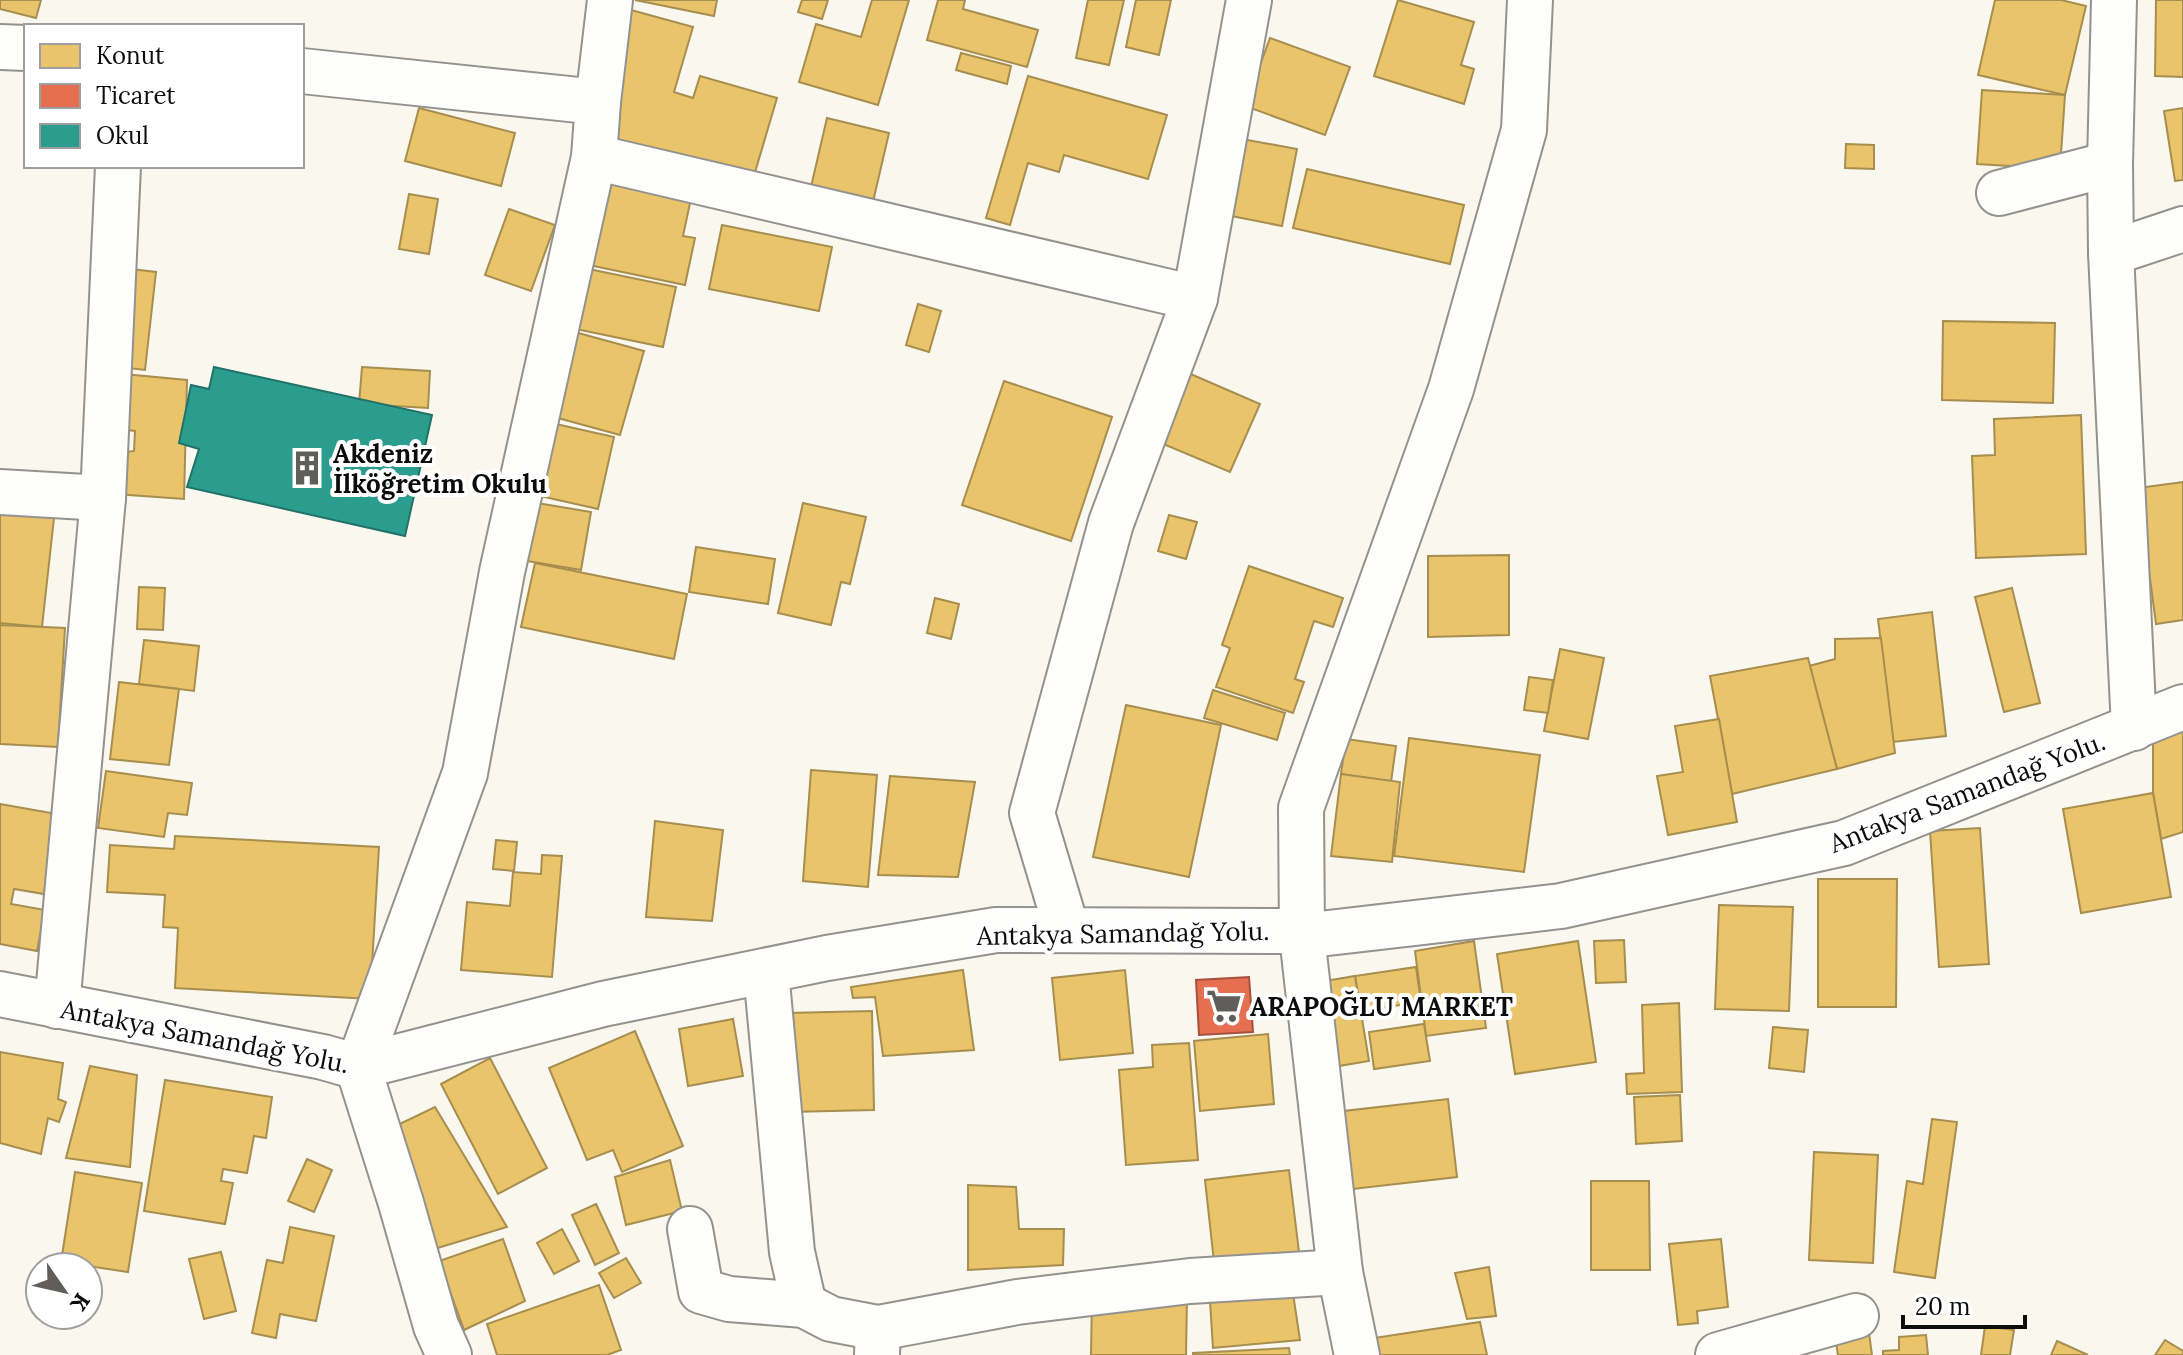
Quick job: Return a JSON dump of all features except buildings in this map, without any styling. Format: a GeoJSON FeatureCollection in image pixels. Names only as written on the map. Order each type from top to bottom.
{"type":"FeatureCollection","features":[{"type":"Feature","properties":{"kind":"street"},"geometry":{"type":"LineString","coordinates":[[449,1355],[436,1326],[358,1067],[465,773],[502,572],[594,157],[610,0]]}},
{"type":"Feature","properties":{"kind":"street"},"geometry":{"type":"LineString","coordinates":[[1067,930],[1032,813],[1111,523],[1195,298],[1249,0]]}},
{"type":"Feature","properties":{"kind":"street"},"geometry":{"type":"LineString","coordinates":[[1357,1355],[1340,1272],[1302,936],[1301,808],[1451,389],[1524,130],[1530,0]]}},
{"type":"Feature","properties":{"kind":"street"},"geometry":{"type":"LineString","coordinates":[[2114,0],[2111,253],[2134,728]]}},
{"type":"Feature","properties":{"kind":"street"},"geometry":{"type":"LineString","coordinates":[[0,47],[24,48]]}},
{"type":"Feature","properties":{"kind":"street"},"geometry":{"type":"LineString","coordinates":[[304,71],[598,102]]}},
{"type":"Feature","properties":{"kind":"street"},"geometry":{"type":"LineString","coordinates":[[594,157],[1195,298]]}},
{"type":"Feature","properties":{"kind":"street"},"geometry":{"type":"LineString","coordinates":[[1999,193],[2110,164]]}},
{"type":"Feature","properties":{"kind":"street"},"geometry":{"type":"LineString","coordinates":[[57,1006],[103,498],[118,168]]}},
{"type":"Feature","properties":{"kind":"street"},"geometry":{"type":"LineString","coordinates":[[2111,253],[2183,229]]}},
{"type":"Feature","properties":{"kind":"street"},"geometry":{"type":"LineString","coordinates":[[0,492],[103,498]]}},
{"type":"Feature","properties":{"kind":"street","name":"Antakya Samandağ Yolu."},"geometry":{"type":"LineString","coordinates":[[0,994],[323,1057],[358,1067],[603,1004],[827,958],[996,930],[1291,931],[1302,936],[1561,906],[1844,843],[2183,707]]}},
{"type":"Feature","properties":{"kind":"street"},"geometry":{"type":"LineString","coordinates":[[766,971],[792,1252],[804,1305]]}},
{"type":"Feature","properties":{"kind":"street"},"geometry":{"type":"LineString","coordinates":[[690,1229],[701,1291],[729,1299],[804,1305],[877,1342],[1017,1302],[1174,1283],[1340,1272]]}},
{"type":"Feature","properties":{"kind":"street"},"geometry":{"type":"LineString","coordinates":[[1718,1355],[1856,1316]]}},
{"type":"Feature","properties":{"kind":"place","name":"Akdeniz İlköğretim Okulu"},"geometry":{"type":"Point","coordinates":[307,468]}},
{"type":"Feature","properties":{"kind":"place","name":"ARAPOĞLU MARKET"},"geometry":{"type":"Point","coordinates":[1224,1006]}}]}
